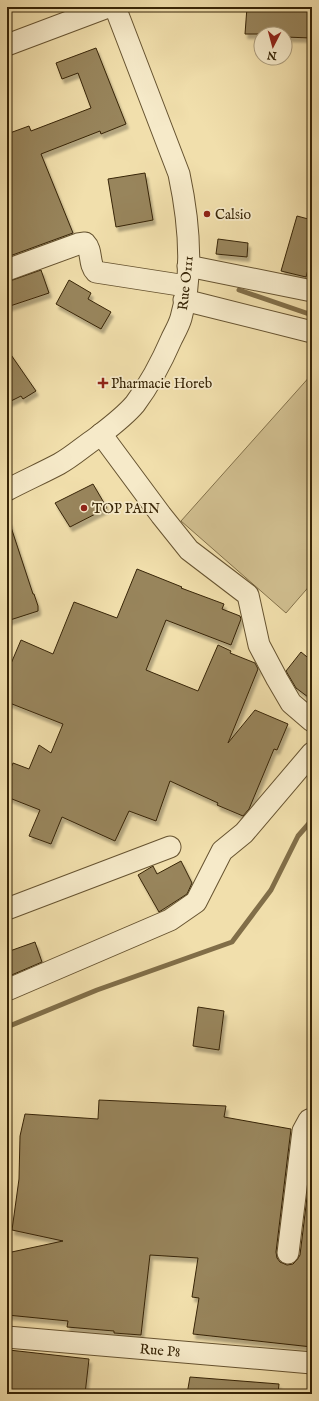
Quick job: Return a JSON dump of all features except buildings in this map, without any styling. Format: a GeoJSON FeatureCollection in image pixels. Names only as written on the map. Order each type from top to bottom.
{"type":"FeatureCollection","features":[{"type":"Feature","properties":{"kind":"street"},"geometry":{"type":"LineString","coordinates":[[7,45],[108,7]]}},
{"type":"Feature","properties":{"kind":"street","name":"Rue O111"},"geometry":{"type":"LineString","coordinates":[[7,490],[60,464],[109,429],[134,404],[153,376],[165,354],[180,319],[186,284],[186,210],[179,174],[115,7]]}},
{"type":"Feature","properties":{"kind":"street"},"geometry":{"type":"LineString","coordinates":[[7,270],[78,244],[85,243],[89,247],[92,268],[96,272],[186,284],[312,291]]}},
{"type":"Feature","properties":{"kind":"street"},"geometry":{"type":"LineString","coordinates":[[186,284],[312,332]]}},
{"type":"Feature","properties":{"kind":"street"},"geometry":{"type":"LineString","coordinates":[[101,434],[161,516],[189,550],[248,595],[259,645],[276,679],[291,703],[312,721]]}},
{"type":"Feature","properties":{"kind":"street"},"geometry":{"type":"LineString","coordinates":[[7,990],[170,920],[196,902],[222,851],[244,833],[312,753]]}},
{"type":"Feature","properties":{"kind":"street"},"geometry":{"type":"LineString","coordinates":[[7,909],[170,847]]}},
{"type":"Feature","properties":{"kind":"street"},"geometry":{"type":"LineString","coordinates":[[288,1253],[303,1131],[309,1120],[312,1119]]}},
{"type":"Feature","properties":{"kind":"street","name":"Rue P8"},"geometry":{"type":"LineString","coordinates":[[7,1337],[312,1363]]}},
{"type":"Feature","properties":{"kind":"shaded area"},"geometry":{"type":"Polygon","coordinates":[[[312,374],[312,583],[286,613],[181,521],[312,374]]]}},
{"type":"Feature","properties":{"kind":"waterway"},"geometry":{"type":"LineString","coordinates":[[239,290],[312,315]]}},
{"type":"Feature","properties":{"kind":"waterway"},"geometry":{"type":"LineString","coordinates":[[7,1027],[97,990],[232,942],[271,890],[298,836],[312,820]]}},
{"type":"Feature","properties":{"kind":"place","name":"Calsio"},"geometry":{"type":"Point","coordinates":[207,214]}},
{"type":"Feature","properties":{"kind":"place","name":"Pharmacie Horeb"},"geometry":{"type":"Point","coordinates":[103,383]}},
{"type":"Feature","properties":{"kind":"place","name":"TOP PAIN"},"geometry":{"type":"Point","coordinates":[84,508]}}]}
